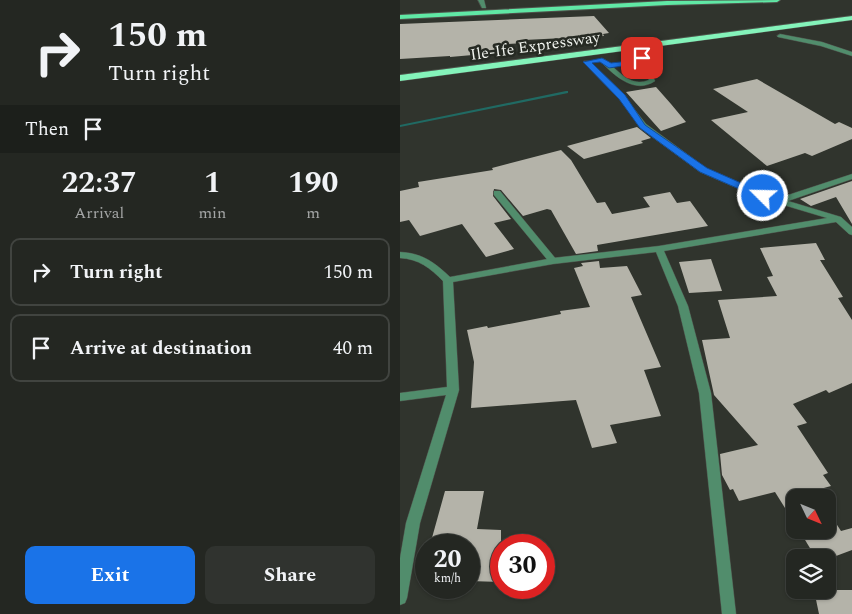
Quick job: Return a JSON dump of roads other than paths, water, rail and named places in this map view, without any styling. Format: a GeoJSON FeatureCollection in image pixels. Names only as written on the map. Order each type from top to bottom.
{"type":"FeatureCollection","features":[{"type":"Feature","properties":{"kind":"highway","name":"Ile-Ife Expressway"},"geometry":{"type":"LineString","coordinates":[[400,78],[852,18]]}},
{"type":"Feature","properties":{"kind":"highway","name":"Ile-Ife Expressway"},"geometry":{"type":"LineString","coordinates":[[400,85],[602,60],[642,58],[852,26]]}},
{"type":"Feature","properties":{"kind":"main road"},"geometry":{"type":"LineString","coordinates":[[400,17],[637,0]]}},
{"type":"Feature","properties":{"kind":"main road"},"geometry":{"type":"LineString","coordinates":[[400,12],[483,3],[583,5],[777,0]]}},
{"type":"Feature","properties":{"kind":"street"},"geometry":{"type":"LineString","coordinates":[[780,36],[822,44],[852,54]]}},
{"type":"Feature","properties":{"kind":"street"},"geometry":{"type":"LineString","coordinates":[[586,62],[622,97],[643,126],[704,170],[780,201],[838,219],[852,232]]}},
{"type":"Feature","properties":{"kind":"street"},"geometry":{"type":"LineString","coordinates":[[780,201],[852,176]]}},
{"type":"Feature","properties":{"kind":"street"},"geometry":{"type":"LineString","coordinates":[[448,280],[553,260],[659,249],[838,219]]}},
{"type":"Feature","properties":{"kind":"street"},"geometry":{"type":"LineString","coordinates":[[659,249],[683,306],[705,393],[729,614]]}},
{"type":"Feature","properties":{"kind":"street"},"geometry":{"type":"LineString","coordinates":[[400,255],[412,255],[427,259],[448,280],[453,390],[413,523],[400,598]]}},
{"type":"Feature","properties":{"kind":"street"},"geometry":{"type":"LineString","coordinates":[[400,397],[453,390]]}},
{"type":"Feature","properties":{"kind":"lane"},"geometry":{"type":"LineString","coordinates":[[602,60],[609,66],[630,84],[652,81],[642,58],[609,66]]}},
{"type":"Feature","properties":{"kind":"lane"},"geometry":{"type":"LineString","coordinates":[[497,193],[553,260]]}},
{"type":"Feature","properties":{"kind":"waterway"},"geometry":{"type":"LineString","coordinates":[[400,126],[566,92]]}}]}
